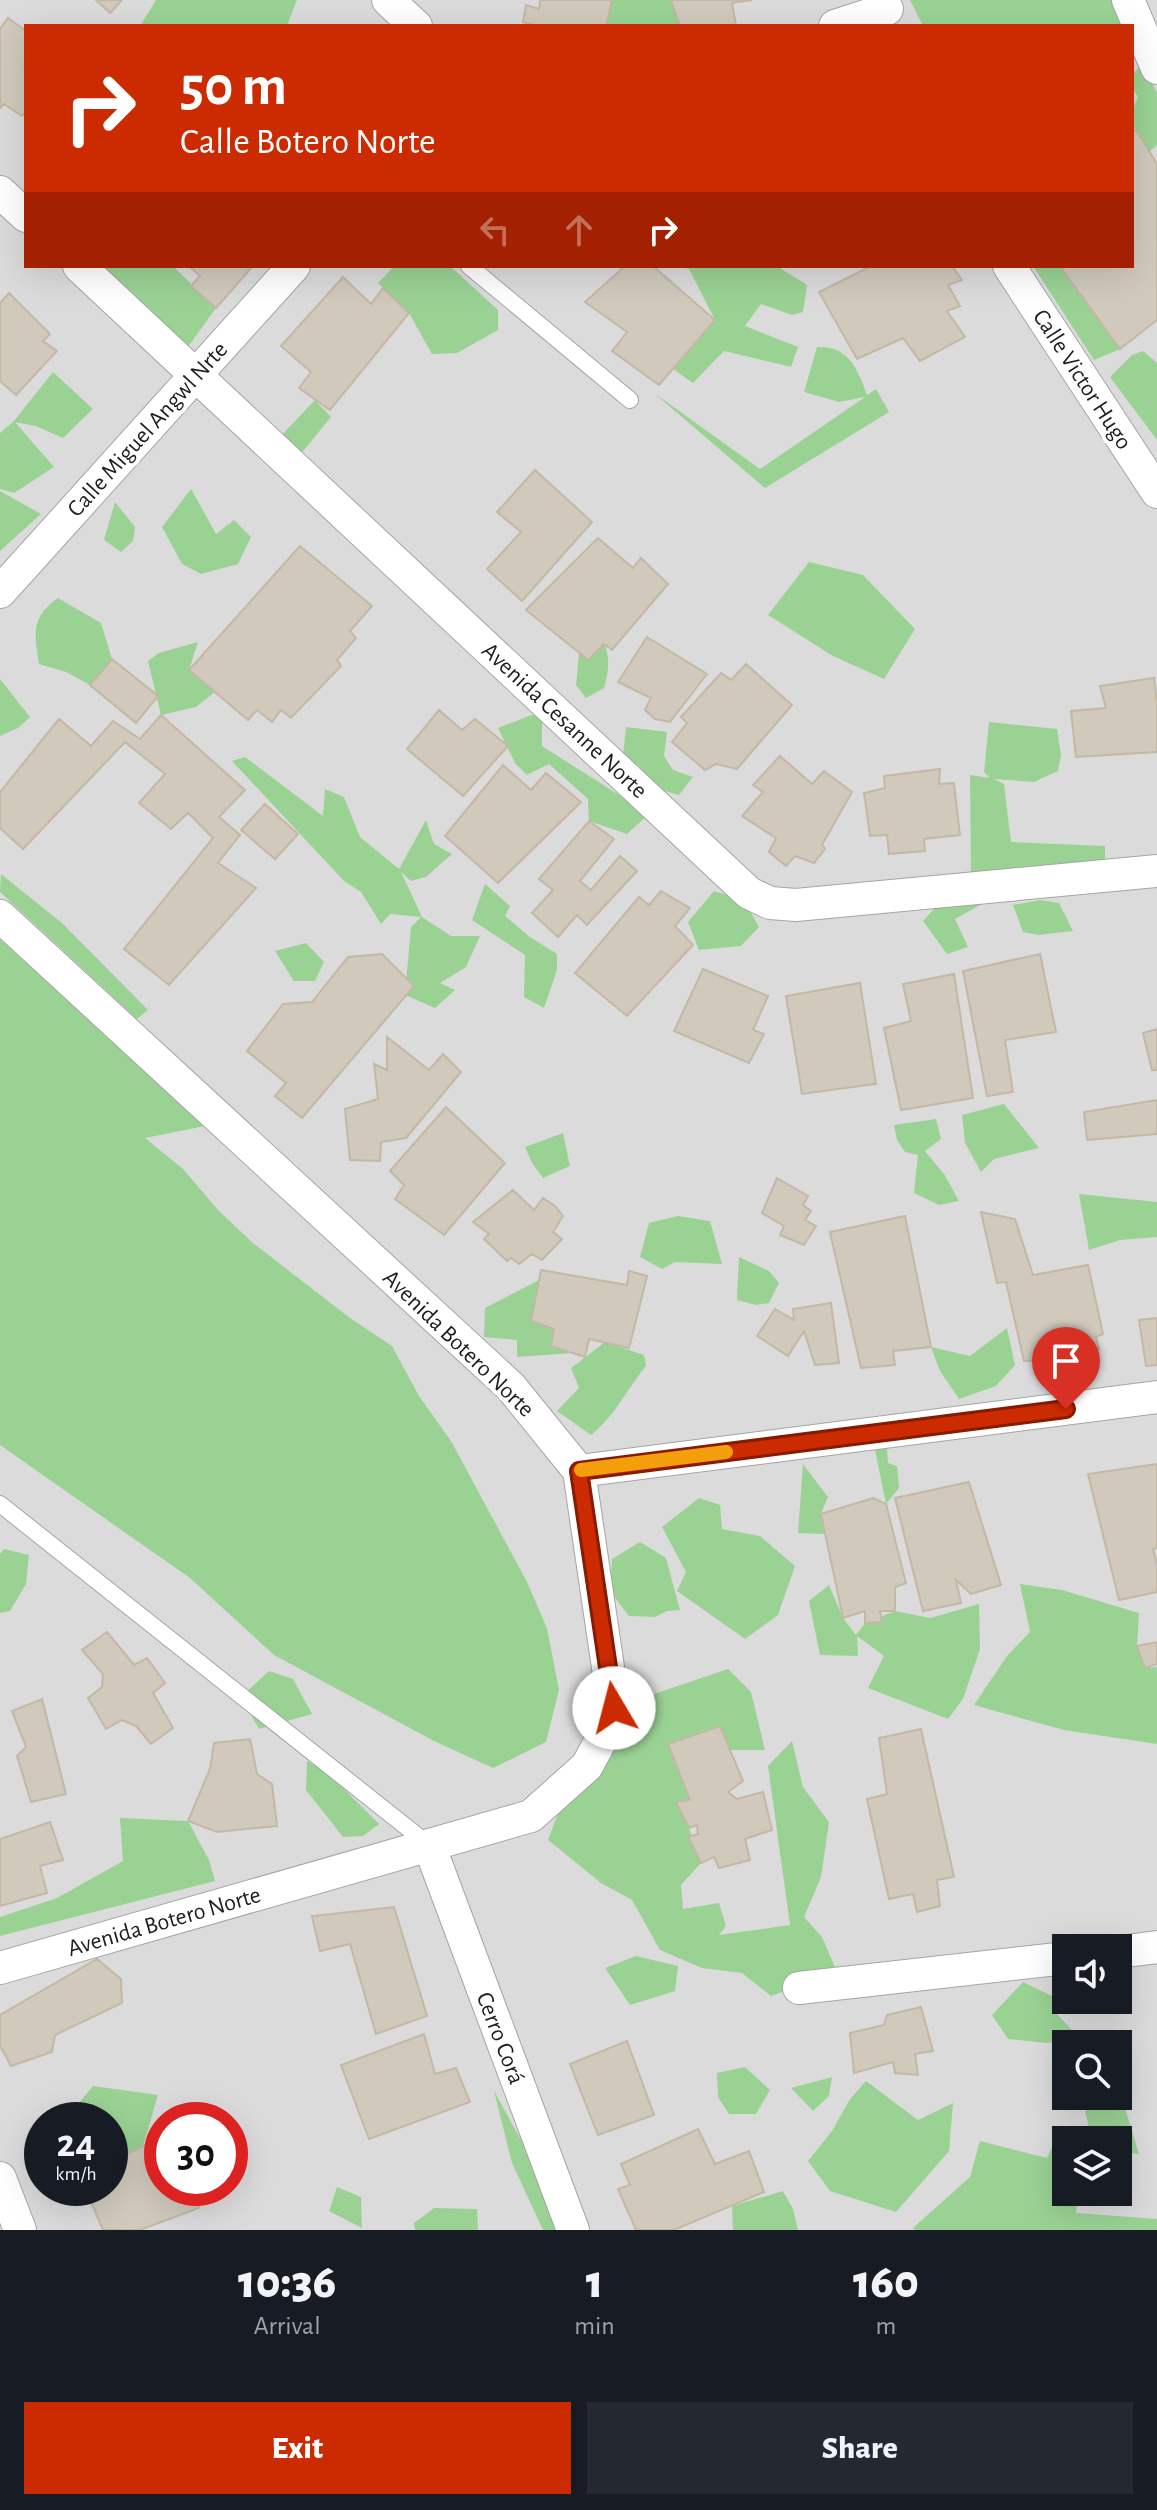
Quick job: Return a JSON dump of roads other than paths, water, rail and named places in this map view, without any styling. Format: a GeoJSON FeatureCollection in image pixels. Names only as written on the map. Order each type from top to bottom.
{"type":"FeatureCollection","features":[{"type":"Feature","properties":{"kind":"street"},"geometry":{"type":"LineString","coordinates":[[388,0],[414,24]]}},
{"type":"Feature","properties":{"kind":"street"},"geometry":{"type":"LineString","coordinates":[[1128,0],[1157,68]]}},
{"type":"Feature","properties":{"kind":"street"},"geometry":{"type":"LineString","coordinates":[[843,24],[888,12]]}},
{"type":"Feature","properties":{"kind":"street"},"geometry":{"type":"LineString","coordinates":[[0,192],[24,214]]}},
{"type":"Feature","properties":{"kind":"street","name":"Avenida Cesanne Norte"},"geometry":{"type":"LineString","coordinates":[[81,268],[749,893],[770,903],[796,905],[1157,871]]}},
{"type":"Feature","properties":{"kind":"street","name":"Calle Miguel Angwl Nrte"},"geometry":{"type":"LineString","coordinates":[[0,592],[292,268]]}},
{"type":"Feature","properties":{"kind":"street","name":"Calle Victor Hugo"},"geometry":{"type":"LineString","coordinates":[[1010,268],[1157,492]]}},
{"type":"Feature","properties":{"kind":"street","name":"Avenida Botero Norte"},"geometry":{"type":"LineString","coordinates":[[0,916],[511,1387],[579,1471],[614,1708],[587,1766],[531,1816],[0,1968]]}},
{"type":"Feature","properties":{"kind":"street"},"geometry":{"type":"LineString","coordinates":[[579,1471],[1157,1397]]}},
{"type":"Feature","properties":{"kind":"street","name":"Cerro Corá"},"geometry":{"type":"LineString","coordinates":[[429,1845],[573,2230]]}},
{"type":"Feature","properties":{"kind":"street"},"geometry":{"type":"LineString","coordinates":[[1132,1950],[1157,1947]]}},
{"type":"Feature","properties":{"kind":"street"},"geometry":{"type":"LineString","coordinates":[[799,1988],[1052,1960]]}},
{"type":"Feature","properties":{"kind":"street"},"geometry":{"type":"LineString","coordinates":[[0,2178],[20,2230]]}},
{"type":"Feature","properties":{"kind":"lane"},"geometry":{"type":"LineString","coordinates":[[471,268],[630,400]]}},
{"type":"Feature","properties":{"kind":"lane"},"geometry":{"type":"LineString","coordinates":[[0,1504],[429,1845]]}}]}
